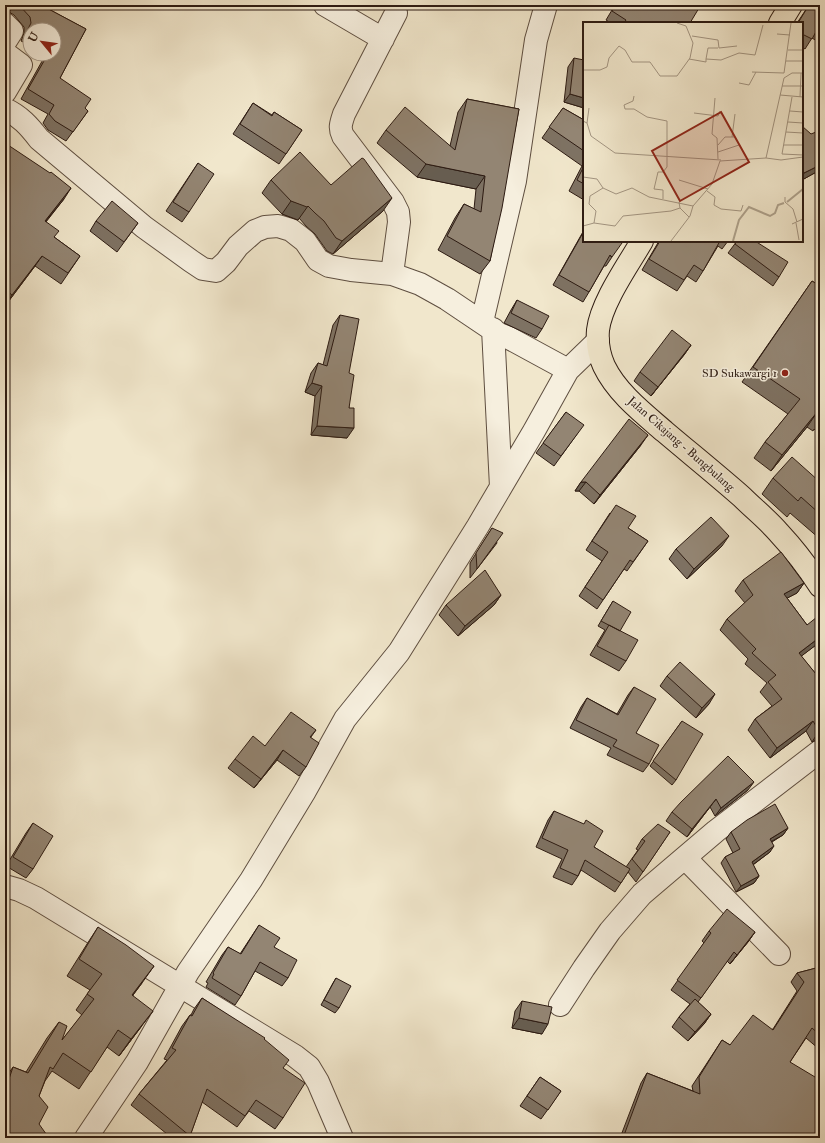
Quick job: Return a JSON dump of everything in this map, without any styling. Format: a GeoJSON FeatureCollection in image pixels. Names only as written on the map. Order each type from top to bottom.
{"type":"FeatureCollection","features":[{"type":"Feature","properties":{"kind":"main road"},"geometry":{"type":"LineString","coordinates":[[781,22],[792,5]]}},
{"type":"Feature","properties":{"kind":"main road","name":"Jalan Cikajang - Bungbulang"},"geometry":{"type":"LineString","coordinates":[[641,242],[604,306],[598,329],[600,356],[604,366],[612,380],[624,395],[645,415],[741,497],[779,533],[820,586]]}},
{"type":"Feature","properties":{"kind":"street"},"geometry":{"type":"LineString","coordinates":[[325,5],[383,39]]}},
{"type":"Feature","properties":{"kind":"street"},"geometry":{"type":"LineString","coordinates":[[501,487],[488,325],[516,181],[536,40],[546,5]]}},
{"type":"Feature","properties":{"kind":"street"},"geometry":{"type":"LineString","coordinates":[[392,274],[399,222],[398,212],[393,202],[340,131],[344,114],[396,13]]}},
{"type":"Feature","properties":{"kind":"street"},"geometry":{"type":"LineString","coordinates":[[5,24],[12,31],[5,42]]}},
{"type":"Feature","properties":{"kind":"street"},"geometry":{"type":"LineString","coordinates":[[5,53],[21,65],[5,92]]}},
{"type":"Feature","properties":{"kind":"street"},"geometry":{"type":"LineString","coordinates":[[5,109],[14,113],[29,126],[39,139],[144,227],[203,269],[216,271],[226,262],[238,246],[255,231],[265,227],[278,226],[291,230],[305,241],[318,260],[329,266],[392,274],[420,284],[447,299],[488,325],[499,334],[568,370]]}},
{"type":"Feature","properties":{"kind":"street"},"geometry":{"type":"LineString","coordinates":[[86,1138],[137,1062],[179,986],[251,880],[305,791],[345,719],[399,652],[501,487],[568,370],[598,341]]}},
{"type":"Feature","properties":{"kind":"street"},"geometry":{"type":"LineString","coordinates":[[560,1005],[610,932],[625,912],[642,894],[716,831],[820,751]]}},
{"type":"Feature","properties":{"kind":"street"},"geometry":{"type":"LineString","coordinates":[[685,858],[779,954]]}},
{"type":"Feature","properties":{"kind":"street"},"geometry":{"type":"LineString","coordinates":[[5,886],[19,890],[36,898],[295,1056],[309,1067],[318,1082],[342,1138]]}},
{"type":"Feature","properties":{"kind":"building"},"geometry":{"type":"Polygon","coordinates":[[[19,5],[41,5],[86,29],[60,78],[91,99],[85,108],[88,111],[73,132],[55,121],[49,114],[54,105],[28,89],[43,62],[62,62],[62,22],[31,22],[30,17],[19,5]]]}},
{"type":"Feature","properties":{"kind":"building"},"geometry":{"type":"Polygon","coordinates":[[[615,5],[694,5],[699,8],[691,22],[625,22],[626,20],[612,11],[615,5]]]}},
{"type":"Feature","properties":{"kind":"building"},"geometry":{"type":"Polygon","coordinates":[[[809,5],[820,5],[820,29],[818,28],[812,39],[803,34],[803,22],[799,22],[809,5]]]}},
{"type":"Feature","properties":{"kind":"building"},"geometry":{"type":"Polygon","coordinates":[[[574,58],[583,60],[583,98],[570,94],[574,58]]]}},
{"type":"Feature","properties":{"kind":"building"},"geometry":{"type":"Polygon","coordinates":[[[467,99],[519,109],[502,208],[490,261],[447,236],[464,204],[481,212],[485,176],[426,164],[386,130],[405,107],[455,150],[467,99]]]}},
{"type":"Feature","properties":{"kind":"building"},"geometry":{"type":"Polygon","coordinates":[[[253,103],[272,116],[274,112],[302,130],[286,154],[240,124],[253,103]]]}},
{"type":"Feature","properties":{"kind":"building"},"geometry":{"type":"Polygon","coordinates":[[[563,108],[583,119],[583,150],[549,127],[563,108]]]}},
{"type":"Feature","properties":{"kind":"building"},"geometry":{"type":"Polygon","coordinates":[[[803,127],[811,134],[816,132],[820,138],[820,165],[804,173],[803,127]]]}},
{"type":"Feature","properties":{"kind":"building"},"geometry":{"type":"Polygon","coordinates":[[[8,145],[50,173],[51,172],[71,188],[45,221],[59,231],[54,237],[80,256],[68,273],[42,256],[12,295],[5,289],[5,149],[8,145]]]}},
{"type":"Feature","properties":{"kind":"building"},"geometry":{"type":"Polygon","coordinates":[[[300,152],[331,185],[362,158],[364,159],[392,198],[342,241],[336,238],[324,221],[308,206],[307,207],[291,201],[271,180],[300,152]]]}},
{"type":"Feature","properties":{"kind":"building"},"geometry":{"type":"Polygon","coordinates":[[[198,163],[214,174],[189,212],[173,202],[198,163]]]}},
{"type":"Feature","properties":{"kind":"building"},"geometry":{"type":"Polygon","coordinates":[[[583,168],[583,183],[577,180],[583,168]]]}},
{"type":"Feature","properties":{"kind":"building"},"geometry":{"type":"Polygon","coordinates":[[[112,201],[138,223],[124,242],[96,221],[112,201]]]}},
{"type":"Feature","properties":{"kind":"building"},"geometry":{"type":"Polygon","coordinates":[[[583,233],[583,242],[622,243],[612,257],[610,255],[589,292],[559,275],[583,233]]]}},
{"type":"Feature","properties":{"kind":"building"},"geometry":{"type":"Polygon","coordinates":[[[659,242],[719,242],[703,271],[694,265],[684,280],[649,259],[659,242]]]}},
{"type":"Feature","properties":{"kind":"building"},"geometry":{"type":"Polygon","coordinates":[[[736,242],[757,242],[788,262],[779,277],[735,244],[736,242]]]}},
{"type":"Feature","properties":{"kind":"building"},"geometry":{"type":"Polygon","coordinates":[[[812,281],[820,286],[820,413],[818,411],[782,455],[765,442],[800,399],[753,367],[812,281]]]}},
{"type":"Feature","properties":{"kind":"building"},"geometry":{"type":"Polygon","coordinates":[[[517,300],[549,316],[542,329],[511,313],[517,300]]]}},
{"type":"Feature","properties":{"kind":"building"},"geometry":{"type":"Polygon","coordinates":[[[340,315],[359,319],[349,373],[354,375],[349,408],[354,408],[354,428],[317,426],[322,386],[312,383],[318,363],[327,366],[340,315]]]}},
{"type":"Feature","properties":{"kind":"building"},"geometry":{"type":"Polygon","coordinates":[[[672,330],[691,345],[658,387],[640,372],[672,330]]]}},
{"type":"Feature","properties":{"kind":"building"},"geometry":{"type":"Polygon","coordinates":[[[566,412],[584,425],[561,456],[543,443],[566,412]]]}},
{"type":"Feature","properties":{"kind":"building"},"geometry":{"type":"Polygon","coordinates":[[[629,419],[648,435],[600,495],[586,482],[581,482],[629,419]]]}},
{"type":"Feature","properties":{"kind":"building"},"geometry":{"type":"Polygon","coordinates":[[[792,457],[820,482],[820,514],[801,497],[798,501],[773,478],[792,457]]]}},
{"type":"Feature","properties":{"kind":"building"},"geometry":{"type":"Polygon","coordinates":[[[616,505],[636,516],[628,528],[648,541],[633,562],[630,560],[603,600],[585,587],[608,552],[592,541],[616,505]]]}},
{"type":"Feature","properties":{"kind":"building"},"geometry":{"type":"Polygon","coordinates":[[[711,517],[729,536],[694,569],[676,549],[711,517]]]}},
{"type":"Feature","properties":{"kind":"building"},"geometry":{"type":"Polygon","coordinates":[[[492,528],[503,533],[477,569],[476,553],[492,528]]]}},
{"type":"Feature","properties":{"kind":"building"},"geometry":{"type":"Polygon","coordinates":[[[781,552],[804,583],[784,594],[807,625],[817,617],[820,620],[820,637],[799,653],[820,679],[820,731],[813,721],[777,748],[755,719],[782,699],[768,682],[776,675],[752,653],[756,649],[727,619],[753,595],[743,580],[781,552]]]}},
{"type":"Feature","properties":{"kind":"building"},"geometry":{"type":"Polygon","coordinates":[[[485,570],[501,595],[465,626],[446,605],[485,570]]]}},
{"type":"Feature","properties":{"kind":"building"},"geometry":{"type":"Polygon","coordinates":[[[613,601],[631,612],[620,631],[601,621],[613,601]]]}},
{"type":"Feature","properties":{"kind":"building"},"geometry":{"type":"Polygon","coordinates":[[[609,625],[638,640],[626,661],[597,646],[609,625]]]}},
{"type":"Feature","properties":{"kind":"building"},"geometry":{"type":"Polygon","coordinates":[[[680,662],[715,694],[702,708],[667,676],[680,662]]]}},
{"type":"Feature","properties":{"kind":"building"},"geometry":{"type":"Polygon","coordinates":[[[634,687],[656,699],[636,733],[659,745],[649,764],[613,746],[617,740],[576,720],[587,698],[618,715],[634,687]]]}},
{"type":"Feature","properties":{"kind":"building"},"geometry":{"type":"Polygon","coordinates":[[[291,712],[316,730],[310,737],[319,743],[306,767],[283,750],[261,779],[235,759],[253,736],[265,746],[291,712]]]}},
{"type":"Feature","properties":{"kind":"building"},"geometry":{"type":"Polygon","coordinates":[[[682,721],[703,734],[676,780],[653,761],[682,721]]]}},
{"type":"Feature","properties":{"kind":"building"},"geometry":{"type":"Polygon","coordinates":[[[728,756],[754,782],[721,808],[716,799],[692,829],[672,812],[728,756]]]}},
{"type":"Feature","properties":{"kind":"building"},"geometry":{"type":"Polygon","coordinates":[[[775,804],[788,828],[770,839],[774,846],[752,862],[759,876],[741,886],[725,857],[740,849],[731,832],[747,820],[775,804]]]}},
{"type":"Feature","properties":{"kind":"building"},"geometry":{"type":"Polygon","coordinates":[[[554,811],[584,824],[586,820],[603,831],[594,847],[630,869],[621,883],[585,860],[578,876],[560,868],[568,850],[542,838],[554,811]]]}},
{"type":"Feature","properties":{"kind":"building"},"geometry":{"type":"Polygon","coordinates":[[[33,823],[53,836],[33,869],[13,857],[33,823]]]}},
{"type":"Feature","properties":{"kind":"building"},"geometry":{"type":"Polygon","coordinates":[[[658,824],[670,832],[643,872],[632,859],[645,841],[642,839],[658,824]]]}},
{"type":"Feature","properties":{"kind":"building"},"geometry":{"type":"Polygon","coordinates":[[[727,909],[755,932],[737,955],[734,952],[701,998],[677,980],[711,933],[709,931],[727,909]]]}},
{"type":"Feature","properties":{"kind":"building"},"geometry":{"type":"Polygon","coordinates":[[[259,925],[280,938],[274,947],[297,960],[288,978],[260,962],[241,996],[212,978],[213,973],[228,947],[241,954],[259,925]]]}},
{"type":"Feature","properties":{"kind":"building"},"geometry":{"type":"Polygon","coordinates":[[[98,927],[126,945],[154,966],[132,995],[153,1011],[131,1039],[118,1030],[91,1072],[63,1053],[53,1069],[50,1067],[39,1096],[48,1107],[39,1124],[49,1138],[5,1138],[5,1077],[9,1079],[13,1067],[28,1073],[59,1022],[67,1026],[62,1040],[94,999],[87,994],[102,974],[79,959],[98,927]]]}},
{"type":"Feature","properties":{"kind":"building"},"geometry":{"type":"Polygon","coordinates":[[[820,967],[820,1035],[812,1028],[790,1062],[820,1080],[820,1138],[623,1138],[647,1073],[700,1094],[699,1077],[722,1040],[730,1045],[753,1015],[773,1030],[804,982],[797,973],[820,967]]]}},
{"type":"Feature","properties":{"kind":"building"},"geometry":{"type":"Polygon","coordinates":[[[336,978],[351,986],[339,1008],[324,1000],[336,978]]]}},
{"type":"Feature","properties":{"kind":"building"},"geometry":{"type":"Polygon","coordinates":[[[202,998],[265,1038],[264,1039],[289,1060],[283,1068],[305,1083],[283,1118],[256,1100],[245,1116],[207,1089],[190,1136],[139,1094],[176,1050],[172,1048],[190,1015],[192,1016],[202,998]]]}},
{"type":"Feature","properties":{"kind":"building"},"geometry":{"type":"Polygon","coordinates":[[[695,999],[711,1014],[695,1032],[679,1017],[695,999]]]}},
{"type":"Feature","properties":{"kind":"building"},"geometry":{"type":"Polygon","coordinates":[[[522,1001],[552,1007],[548,1024],[519,1018],[522,1001]]]}},
{"type":"Feature","properties":{"kind":"building"},"geometry":{"type":"Polygon","coordinates":[[[540,1077],[561,1091],[548,1110],[527,1096],[540,1077]]]}},
{"type":"Feature","properties":{"kind":"place","name":"SD Sukawargi 1"},"geometry":{"type":"Point","coordinates":[785,373]}}]}
